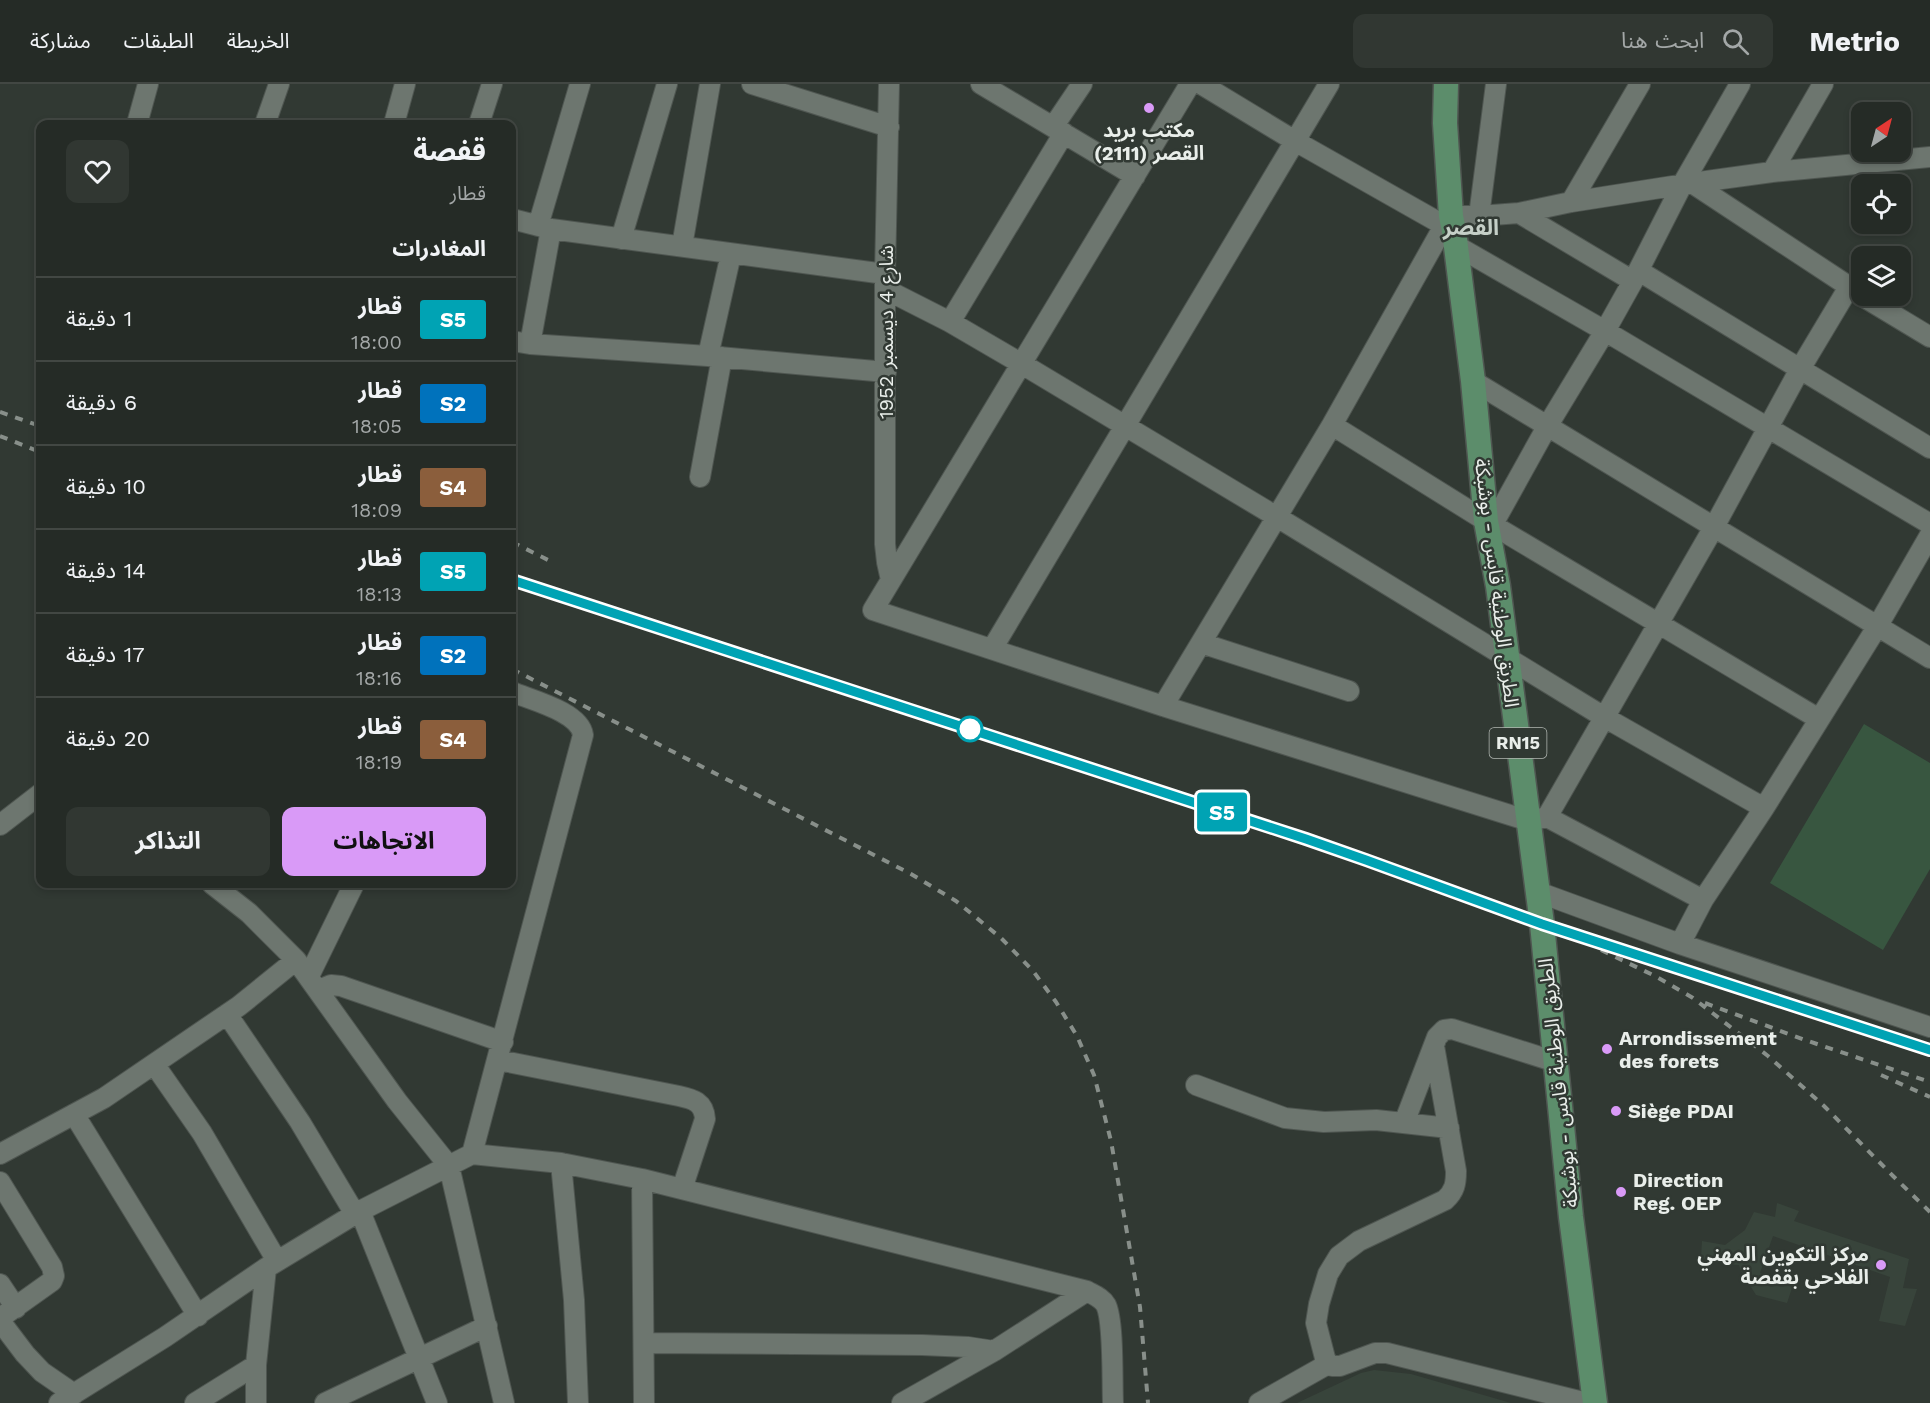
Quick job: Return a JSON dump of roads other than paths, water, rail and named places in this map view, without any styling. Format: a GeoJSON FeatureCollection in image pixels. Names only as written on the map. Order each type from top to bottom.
{"type":"FeatureCollection","features":[{"type":"Feature","properties":{"kind":"main road","name":"الطريق الوطنية قابس - بوشبكة"},"geometry":{"type":"LineString","coordinates":[[1446,84],[1445,123],[1451,229],[1473,381],[1507,658],[1538,819],[1538,892],[1571,1217],[1595,1403]]}},
{"type":"Feature","properties":{"kind":"street"},"geometry":{"type":"LineString","coordinates":[[143,120],[148,84]]}},
{"type":"Feature","properties":{"kind":"street"},"geometry":{"type":"LineString","coordinates":[[266,120],[279,84]]}},
{"type":"Feature","properties":{"kind":"street"},"geometry":{"type":"LineString","coordinates":[[395,120],[405,84]]}},
{"type":"Feature","properties":{"kind":"street"},"geometry":{"type":"LineString","coordinates":[[480,120],[492,84]]}},
{"type":"Feature","properties":{"kind":"street"},"geometry":{"type":"LineString","coordinates":[[580,84],[544,228],[521,342],[886,372]]}},
{"type":"Feature","properties":{"kind":"street"},"geometry":{"type":"LineString","coordinates":[[621,239],[668,84]]}},
{"type":"Feature","properties":{"kind":"street"},"geometry":{"type":"LineString","coordinates":[[682,246],[710,84]]}},
{"type":"Feature","properties":{"kind":"street"},"geometry":{"type":"LineString","coordinates":[[752,84],[889,127]]}},
{"type":"Feature","properties":{"kind":"street","name":"شارع 4 ديسمبر 1952"},"geometry":{"type":"LineString","coordinates":[[889,84],[885,281],[885,544],[891,580]]}},
{"type":"Feature","properties":{"kind":"street"},"geometry":{"type":"LineString","coordinates":[[981,84],[1135,176]]}},
{"type":"Feature","properties":{"kind":"street"},"geometry":{"type":"LineString","coordinates":[[950,322],[1082,84]]}},
{"type":"Feature","properties":{"kind":"street"},"geometry":{"type":"LineString","coordinates":[[1190,84],[873,610],[1163,706],[1538,819],[1703,900]]}},
{"type":"Feature","properties":{"kind":"street"},"geometry":{"type":"LineString","coordinates":[[1201,84],[1295,141],[1451,229],[1605,331],[1930,524]]}},
{"type":"Feature","properties":{"kind":"street"},"geometry":{"type":"LineString","coordinates":[[992,649],[1329,84]]}},
{"type":"Feature","properties":{"kind":"street"},"geometry":{"type":"LineString","coordinates":[[1479,216],[1496,84]]}},
{"type":"Feature","properties":{"kind":"street"},"geometry":{"type":"LineString","coordinates":[[1571,202],[1640,84]]}},
{"type":"Feature","properties":{"kind":"street"},"geometry":{"type":"LineString","coordinates":[[1490,522],[1605,331],[1740,84]]}},
{"type":"Feature","properties":{"kind":"street"},"geometry":{"type":"LineString","coordinates":[[1772,172],[1823,84]]}},
{"type":"Feature","properties":{"kind":"street"},"geometry":{"type":"LineString","coordinates":[[1163,706],[1451,229],[1479,216],[1519,213],[1571,202],[1687,184],[1772,172],[1930,158]]}},
{"type":"Feature","properties":{"kind":"street"},"geometry":{"type":"LineString","coordinates":[[1687,184],[1851,289]]}},
{"type":"Feature","properties":{"kind":"street"},"geometry":{"type":"LineString","coordinates":[[1519,213],[1800,369],[1930,448]]}},
{"type":"Feature","properties":{"kind":"street"},"geometry":{"type":"LineString","coordinates":[[516,220],[544,228],[682,246],[885,281],[1604,717],[1764,808]]}},
{"type":"Feature","properties":{"kind":"street"},"geometry":{"type":"LineString","coordinates":[[700,477],[731,254]]}},
{"type":"Feature","properties":{"kind":"street"},"geometry":{"type":"LineString","coordinates":[[1538,819],[1604,717],[1714,527],[1800,369],[1851,301]]}},
{"type":"Feature","properties":{"kind":"street"},"geometry":{"type":"LineString","coordinates":[[1879,306],[1930,337]]}},
{"type":"Feature","properties":{"kind":"street"},"geometry":{"type":"LineString","coordinates":[[1473,381],[1930,658]]}},
{"type":"Feature","properties":{"kind":"street"},"geometry":{"type":"LineString","coordinates":[[1332,425],[1819,719]]}},
{"type":"Feature","properties":{"kind":"street"},"geometry":{"type":"LineString","coordinates":[[1680,944],[1703,900],[1764,808],[1877,627],[1930,535]]}},
{"type":"Feature","properties":{"kind":"street"},"geometry":{"type":"LineString","coordinates":[[1201,642],[1349,691]]}},
{"type":"Feature","properties":{"kind":"street"},"geometry":{"type":"LineString","coordinates":[[472,1154],[583,735],[574,719],[516,694]]}},
{"type":"Feature","properties":{"kind":"street"},"geometry":{"type":"LineString","coordinates":[[0,825],[36,797]]}},
{"type":"Feature","properties":{"kind":"street"},"geometry":{"type":"LineString","coordinates":[[217,888],[249,913],[297,960],[397,1101],[449,1166],[504,1403]]}},
{"type":"Feature","properties":{"kind":"street"},"geometry":{"type":"LineString","coordinates":[[314,983],[352,888]]}},
{"type":"Feature","properties":{"kind":"street"},"geometry":{"type":"LineString","coordinates":[[1538,892],[1680,944],[1930,1027]]}},
{"type":"Feature","properties":{"kind":"street"},"geometry":{"type":"LineString","coordinates":[[0,1154],[104,1098],[227,1014],[297,960]]}},
{"type":"Feature","properties":{"kind":"street"},"geometry":{"type":"LineString","coordinates":[[314,983],[341,986],[500,1051],[696,1101],[704,1110],[705,1119],[682,1189]]}},
{"type":"Feature","properties":{"kind":"street"},"geometry":{"type":"LineString","coordinates":[[227,1014],[358,1212],[437,1403]]}},
{"type":"Feature","properties":{"kind":"street"},"geometry":{"type":"LineString","coordinates":[[1404,1123],[1437,1037],[1444,1030],[1452,1029],[1556,1062]]}},
{"type":"Feature","properties":{"kind":"street"},"geometry":{"type":"LineString","coordinates":[[1434,1046],[1456,1182],[1452,1193],[1445,1200],[1359,1241],[1340,1256],[1328,1274],[1316,1323],[1324,1358],[1328,1364],[1340,1366],[1375,1353],[1387,1353],[1587,1403]]}},
{"type":"Feature","properties":{"kind":"street"},"geometry":{"type":"LineString","coordinates":[[154,1064],[202,1133],[272,1265],[256,1365],[256,1403]]}},
{"type":"Feature","properties":{"kind":"street"},"geometry":{"type":"LineString","coordinates":[[1196,1085],[1285,1118],[1324,1122],[1376,1120],[1449,1128]]}},
{"type":"Feature","properties":{"kind":"street"},"geometry":{"type":"LineString","coordinates":[[74,1114],[198,1316]]}},
{"type":"Feature","properties":{"kind":"street"},"geometry":{"type":"LineString","coordinates":[[0,1284],[5,1316],[25,1354],[66,1399],[358,1212],[472,1154],[561,1163],[642,1179],[1087,1291],[1105,1303],[1108,1313],[1113,1403]]}},
{"type":"Feature","properties":{"kind":"street"},"geometry":{"type":"LineString","coordinates":[[561,1163],[574,1300],[578,1403]]}},
{"type":"Feature","properties":{"kind":"street"},"geometry":{"type":"LineString","coordinates":[[642,1179],[644,1403]]}},
{"type":"Feature","properties":{"kind":"street"},"geometry":{"type":"LineString","coordinates":[[0,1182],[52,1267],[54,1276],[52,1281],[5,1316]]}},
{"type":"Feature","properties":{"kind":"street"},"geometry":{"type":"LineString","coordinates":[[902,1403],[994,1351],[1087,1291]]}},
{"type":"Feature","properties":{"kind":"street"},"geometry":{"type":"LineString","coordinates":[[325,1403],[487,1326]]}},
{"type":"Feature","properties":{"kind":"street"},"geometry":{"type":"LineString","coordinates":[[644,1343],[922,1345],[968,1347],[994,1351]]}},
{"type":"Feature","properties":{"kind":"street"},"geometry":{"type":"LineString","coordinates":[[1259,1403],[1328,1364]]}},
{"type":"Feature","properties":{"kind":"street"},"geometry":{"type":"LineString","coordinates":[[195,1403],[256,1365]]}},
{"type":"Feature","properties":{"kind":"railway"},"geometry":{"type":"LineString","coordinates":[[0,412],[36,425]]}},
{"type":"Feature","properties":{"kind":"railway"},"geometry":{"type":"LineString","coordinates":[[0,436],[36,450]]}},
{"type":"Feature","properties":{"kind":"railway"},"geometry":{"type":"LineString","coordinates":[[516,544],[554,563]]}},
{"type":"Feature","properties":{"kind":"railway"},"geometry":{"type":"LineString","coordinates":[[516,581],[1265,826],[1542,924],[1930,1050]]}},
{"type":"Feature","properties":{"kind":"railway"},"geometry":{"type":"LineString","coordinates":[[516,671],[911,874],[956,901],[1001,938],[1033,971],[1077,1036],[1094,1075],[1111,1141],[1140,1307],[1148,1403]]}},
{"type":"Feature","properties":{"kind":"railway"},"geometry":{"type":"LineString","coordinates":[[1601,950],[1655,976],[1693,998],[1768,1056],[1824,1106],[1930,1212]]}},
{"type":"Feature","properties":{"kind":"railway"},"geometry":{"type":"LineString","coordinates":[[1705,1003],[1930,1082]]}},
{"type":"Feature","properties":{"kind":"railway"},"geometry":{"type":"LineString","coordinates":[[1881,1075],[1930,1097]]}},
{"type":"Feature","properties":{"kind":"train","name":"S5"},"geometry":{"type":"LineString","coordinates":[[516,581],[1306,839],[1542,924],[1930,1050]]}},
{"type":"Feature","properties":{"kind":"place","name":"مكتب بريد القصر (2111)"},"geometry":{"type":"Point","coordinates":[1149,108]}},
{"type":"Feature","properties":{"kind":"place","name":"Arrondissement des forets"},"geometry":{"type":"Point","coordinates":[1607,1049]}},
{"type":"Feature","properties":{"kind":"place","name":"Siège PDAI"},"geometry":{"type":"Point","coordinates":[1616,1111]}},
{"type":"Feature","properties":{"kind":"place","name":"Direction Reg. OEP"},"geometry":{"type":"Point","coordinates":[1621,1192]}},
{"type":"Feature","properties":{"kind":"place","name":"مركز التكوين المهني الفلاحي بقفصة"},"geometry":{"type":"Point","coordinates":[1881,1265]}},
{"type":"Feature","properties":{"kind":"district","name":"القصر"},"geometry":{"type":"Point","coordinates":[1471,227]}}]}
